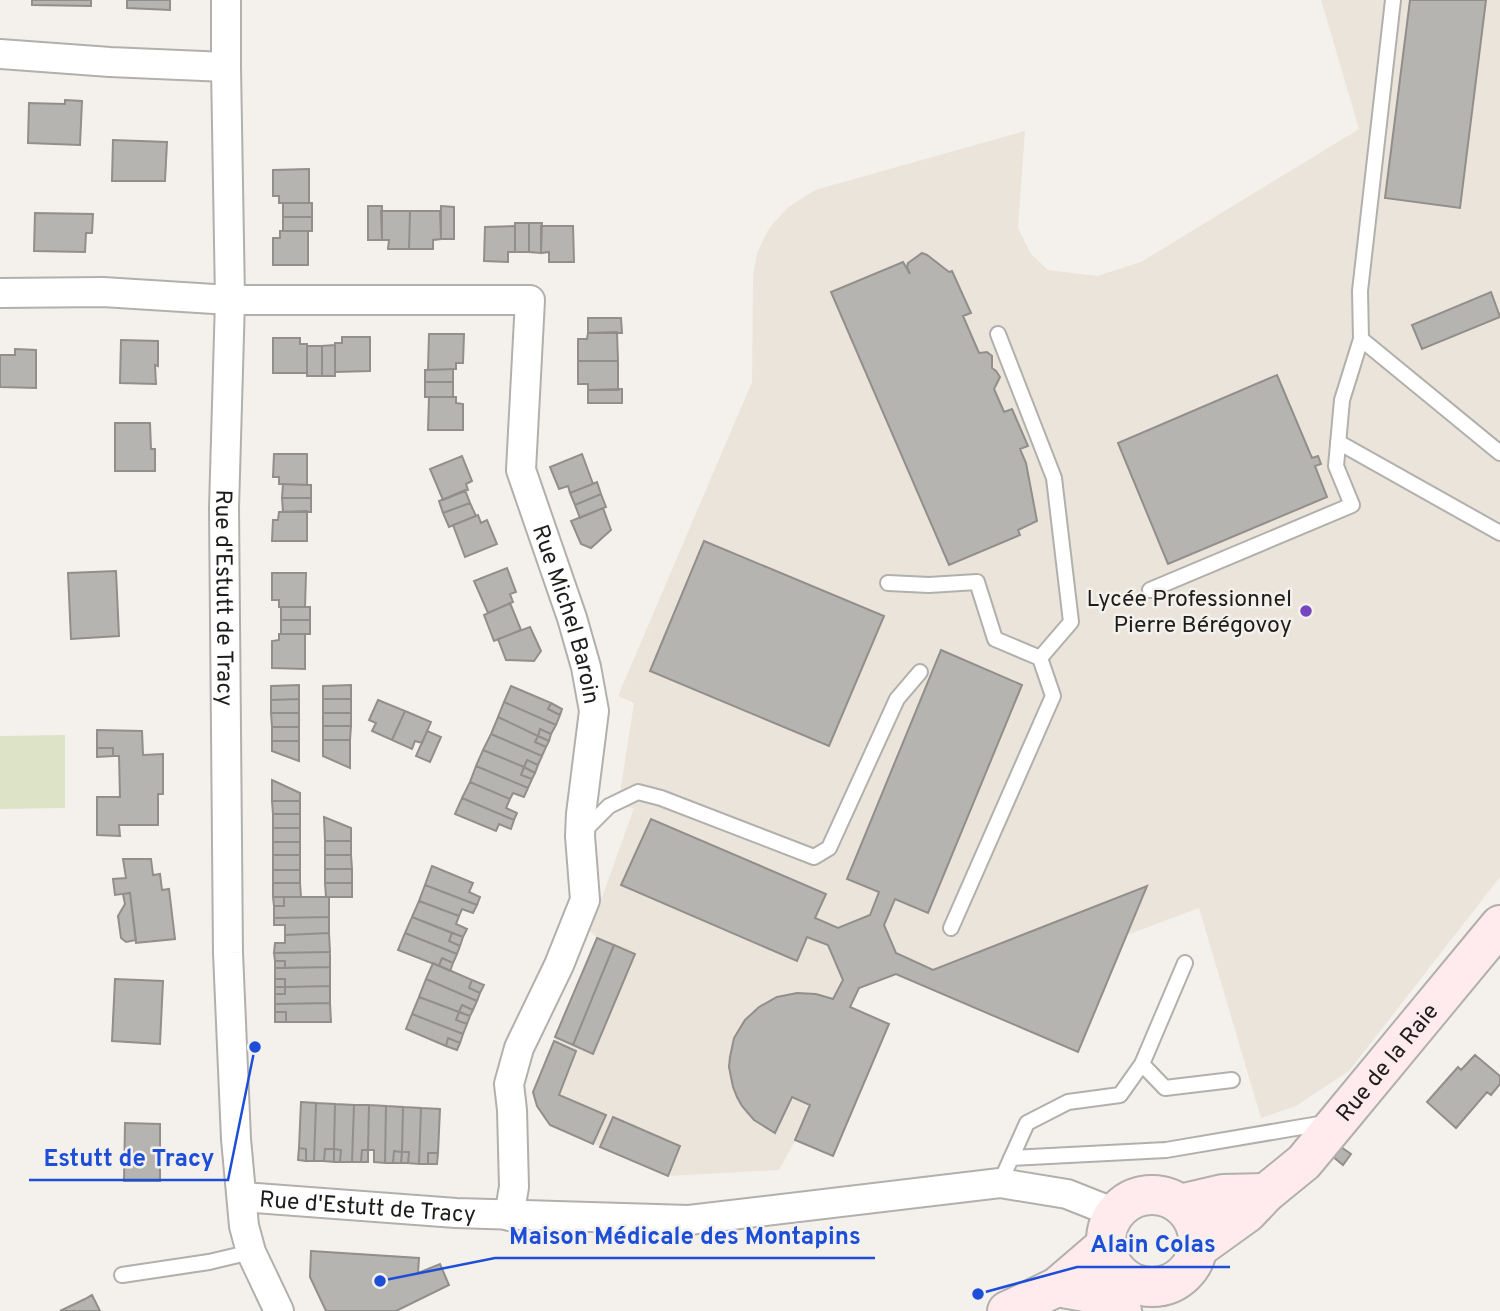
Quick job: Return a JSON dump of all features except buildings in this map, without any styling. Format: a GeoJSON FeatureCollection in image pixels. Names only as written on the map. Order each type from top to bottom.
{"type":"FeatureCollection","features":[{"type":"Feature","properties":{"kind":"street","name":"Rue d'Estutt de Tracy"},"geometry":{"type":"LineString","coordinates":[[226,0],[230,300],[224,508],[228,953],[236,1139],[247,1239]]}},
{"type":"Feature","properties":{"kind":"street"},"geometry":{"type":"LineString","coordinates":[[0,54],[226,67]]}},
{"type":"Feature","properties":{"kind":"street"},"geometry":{"type":"LineString","coordinates":[[0,293],[103,292],[230,300]]}},
{"type":"Feature","properties":{"kind":"street","name":"Rue Michel Baroin"},"geometry":{"type":"LineString","coordinates":[[230,300],[530,300],[521,470],[572,618],[586,667],[594,711],[581,814],[585,900],[559,965],[519,1048],[509,1084],[514,1187],[509,1216]]}},
{"type":"Feature","properties":{"kind":"street","name":"Rue de la Raie"},"geometry":{"type":"LineString","coordinates":[[1179,1280],[1266,1193],[1304,1162],[1500,925]]}},
{"type":"Feature","properties":{"kind":"street","name":"Rue d'Estutt de Tracy"},"geometry":{"type":"LineString","coordinates":[[242,1197],[509,1216],[689,1220],[1006,1170],[1067,1194],[1124,1273]]}},
{"type":"Feature","properties":{"kind":"street"},"geometry":{"type":"LineString","coordinates":[[1180,1204],[1223,1194],[1266,1193]]}},
{"type":"Feature","properties":{"kind":"street"},"geometry":{"type":"LineString","coordinates":[[1007,1311],[1057,1287],[1124,1273],[1150,1287],[1179,1280],[1198,1237],[1189,1213],[1180,1204],[1153,1195],[1139,1196],[1126,1203],[1124,1273]]}},
{"type":"Feature","properties":{"kind":"street"},"geometry":{"type":"LineString","coordinates":[[247,1239],[279,1311]]}},
{"type":"Feature","properties":{"kind":"street"},"geometry":{"type":"LineString","coordinates":[[1057,1287],[1096,1294],[1124,1273]]}},
{"type":"Feature","properties":{"kind":"lane"},"geometry":{"type":"LineString","coordinates":[[1150,590],[1352,505],[1336,466],[1342,400],[1361,339],[1360,291],[1393,0]]}},
{"type":"Feature","properties":{"kind":"lane"},"geometry":{"type":"LineString","coordinates":[[998,334],[1054,478],[1071,622],[1040,658]]}},
{"type":"Feature","properties":{"kind":"lane"},"geometry":{"type":"LineString","coordinates":[[1361,339],[1500,453]]}},
{"type":"Feature","properties":{"kind":"lane"},"geometry":{"type":"LineString","coordinates":[[1338,442],[1500,533]]}},
{"type":"Feature","properties":{"kind":"lane"},"geometry":{"type":"LineString","coordinates":[[888,583],[929,585],[977,582],[995,639],[1040,658],[1053,696],[951,928]]}},
{"type":"Feature","properties":{"kind":"lane"},"geometry":{"type":"LineString","coordinates":[[580,836],[609,806],[638,793],[662,798],[814,857],[829,848],[897,699],[920,672]]}},
{"type":"Feature","properties":{"kind":"lane"},"geometry":{"type":"LineString","coordinates":[[1006,1170],[1027,1123],[1068,1102],[1121,1095],[1142,1064],[1185,963]]}},
{"type":"Feature","properties":{"kind":"lane"},"geometry":{"type":"LineString","coordinates":[[1142,1064],[1165,1088],[1232,1080]]}},
{"type":"Feature","properties":{"kind":"lane"},"geometry":{"type":"LineString","coordinates":[[1006,1170],[1167,1150],[1337,1121]]}},
{"type":"Feature","properties":{"kind":"lane"},"geometry":{"type":"LineString","coordinates":[[122,1275],[209,1262],[247,1239]]}},
{"type":"Feature","properties":{"kind":"shaded area"},"geometry":{"type":"Polygon","coordinates":[[[1321,0],[1500,0],[1500,877],[1349,1071],[1296,1106],[1261,1118],[1199,908],[1127,935],[1078,1052],[896,974],[859,988],[851,1007],[889,1024],[833,1156],[795,1141],[779,1170],[668,1176],[550,1125],[537,1106],[533,1092],[597,938],[590,931],[634,808],[626,807],[620,793],[634,703],[618,696],[752,382],[753,275],[757,253],[768,230],[787,208],[815,190],[1025,131],[1018,228],[1031,254],[1048,270],[1097,276],[1141,262],[1359,129],[1321,0]]]}},
{"type":"Feature","properties":{"kind":"green space"},"geometry":{"type":"Polygon","coordinates":[[[65,735],[65,808],[0,809],[0,736],[65,735]]]}},
{"type":"Feature","properties":{"kind":"place","name":"Lycée Professionnel Pierre Bérégovoy"},"geometry":{"type":"Point","coordinates":[1306,611]}},
{"type":"Feature","properties":{"kind":"place","name":"Estutt de Tracy"},"geometry":{"type":"Point","coordinates":[255,1047]}},
{"type":"Feature","properties":{"kind":"place","name":"Maison Médicale des Montapins"},"geometry":{"type":"Point","coordinates":[380,1281]}},
{"type":"Feature","properties":{"kind":"place","name":"Alain Colas"},"geometry":{"type":"Point","coordinates":[978,1294]}}]}
